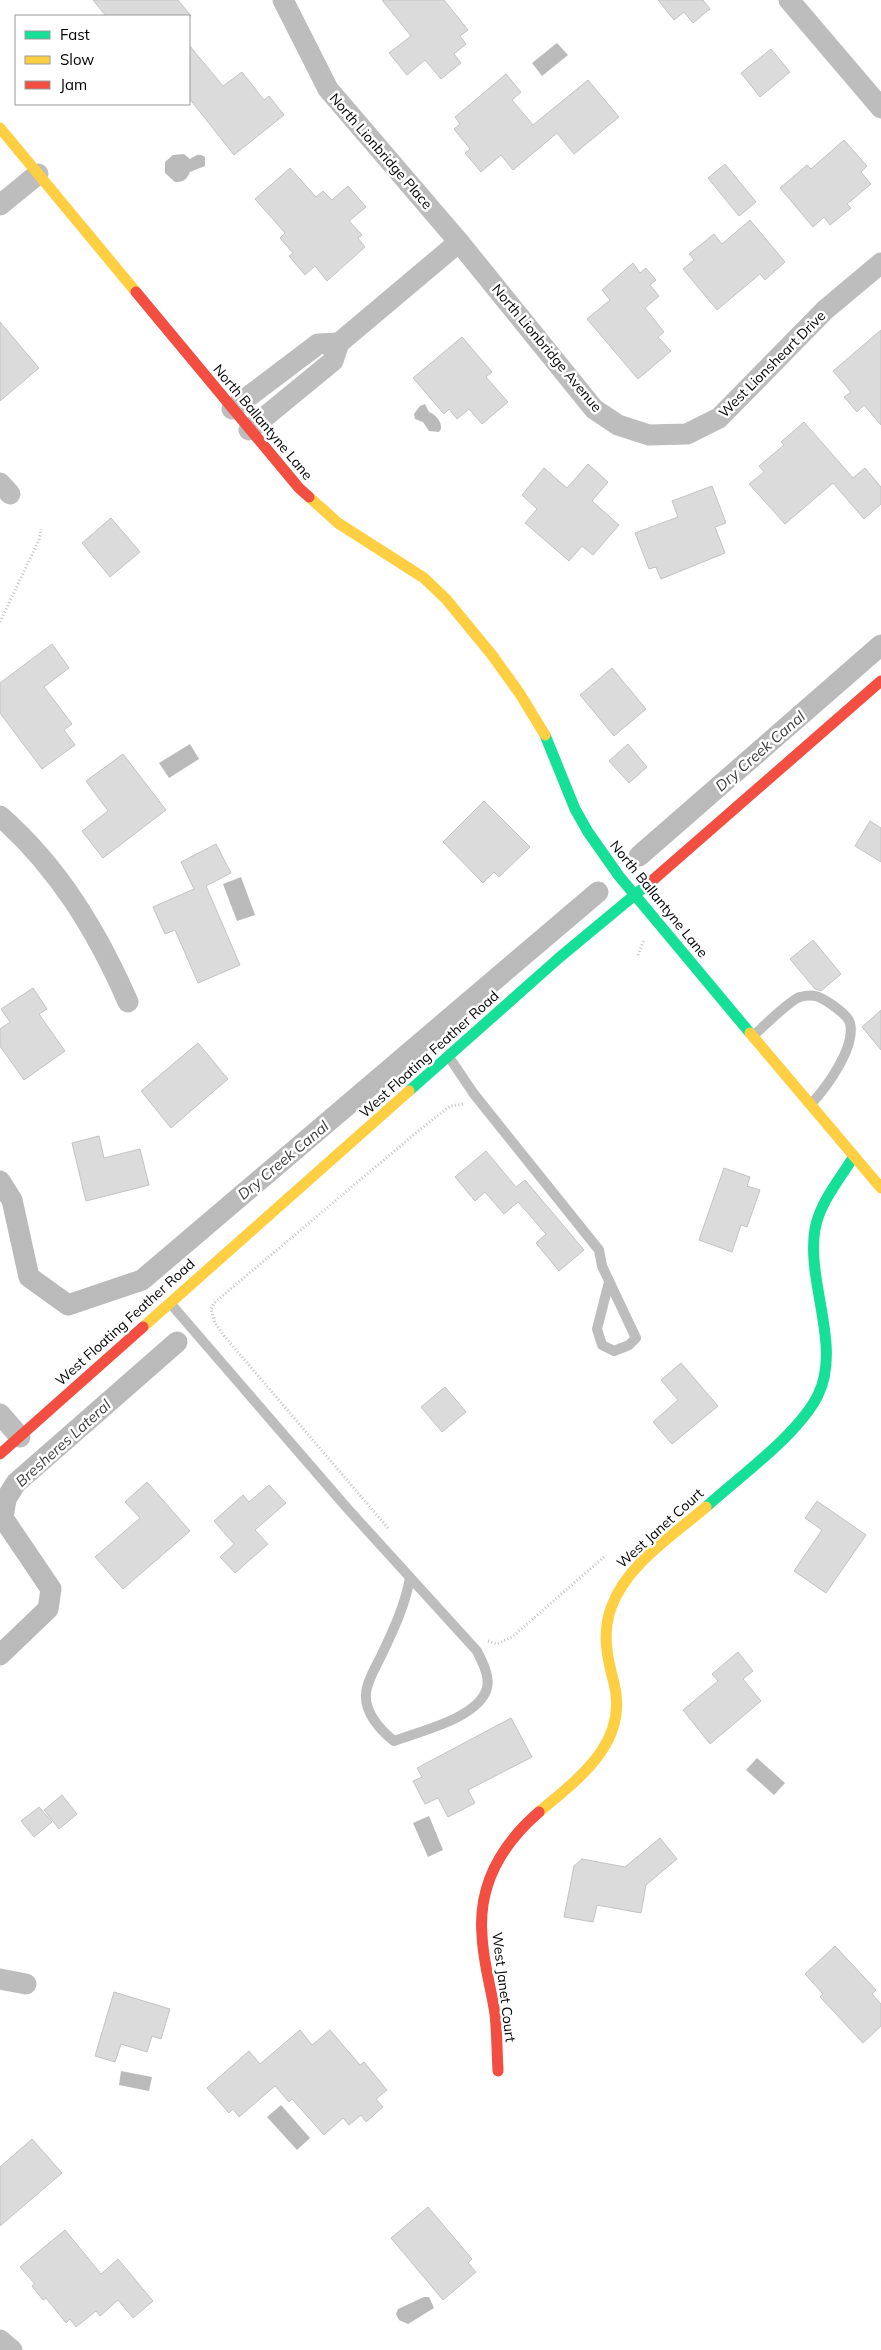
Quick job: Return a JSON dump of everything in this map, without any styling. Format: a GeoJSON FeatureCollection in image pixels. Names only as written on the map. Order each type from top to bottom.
{"type":"FeatureCollection","features":[{"type":"Feature","properties":{"kind":"street","name":"North Lionbridge Place"},"geometry":{"type":"LineString","coordinates":[[283,0],[328,89],[459,242]]}},
{"type":"Feature","properties":{"kind":"street"},"geometry":{"type":"LineString","coordinates":[[789,0],[881,108]]}},
{"type":"Feature","properties":{"kind":"street","name":"North Ballantyne Lane"},"geometry":{"type":"LineString","coordinates":[[0,128],[299,488],[338,523],[424,578],[446,598],[520,694],[547,739],[575,809],[588,832],[635,896],[881,1188]]}},
{"type":"Feature","properties":{"kind":"street"},"geometry":{"type":"LineString","coordinates":[[0,206],[38,174]]}},
{"type":"Feature","properties":{"kind":"street"},"geometry":{"type":"LineString","coordinates":[[249,430],[333,361],[339,343],[459,242]]}},
{"type":"Feature","properties":{"kind":"street","name":"North Lionbridge Avenue"},"geometry":{"type":"LineString","coordinates":[[459,242],[594,409],[618,425],[649,435]]}},
{"type":"Feature","properties":{"kind":"street","name":"West Lionsheart Drive"},"geometry":{"type":"LineString","coordinates":[[649,435],[687,434],[719,418],[825,310],[881,263]]}},
{"type":"Feature","properties":{"kind":"street"},"geometry":{"type":"LineString","coordinates":[[232,409],[318,344],[339,343]]}},
{"type":"Feature","properties":{"kind":"street","name":"West Floating Feather Road"},"geometry":{"type":"LineString","coordinates":[[0,1454],[560,957],[635,896],[881,681]]}},
{"type":"Feature","properties":{"kind":"street"},"geometry":{"type":"LineString","coordinates":[[0,816],[42,859],[78,905],[111,963],[128,1002]]}},
{"type":"Feature","properties":{"kind":"street","name":"West Janet Court"},"geometry":{"type":"LineString","coordinates":[[498,2071],[495,2015],[482,1947],[481,1923],[486,1889],[492,1873],[509,1843],[527,1824],[592,1766],[607,1746],[616,1719],[617,1690],[608,1661],[605,1636],[610,1607],[620,1586],[636,1568],[796,1427],[811,1409],[823,1381],[825,1350],[813,1258],[815,1229],[824,1205],[854,1156]]}},
{"type":"Feature","properties":{"kind":"street"},"geometry":{"type":"LineString","coordinates":[[0,1414],[20,1437]]}},
{"type":"Feature","properties":{"kind":"street"},"geometry":{"type":"LineString","coordinates":[[0,1979],[26,1984]]}},
{"type":"Feature","properties":{"kind":"street"},"geometry":{"type":"LineString","coordinates":[[0,2340],[12,2350]]}},
{"type":"Feature","properties":{"kind":"lane"},"geometry":{"type":"LineString","coordinates":[[753,1036],[798,997],[816,995],[837,1008],[850,1021],[852,1033],[844,1055],[828,1086],[811,1104]]}},
{"type":"Feature","properties":{"kind":"lane"},"geometry":{"type":"LineString","coordinates":[[448,1056],[474,1094],[598,1250],[602,1266],[636,1338],[629,1344],[614,1350],[602,1346],[597,1329],[609,1282]]}},
{"type":"Feature","properties":{"kind":"lane"},"geometry":{"type":"LineString","coordinates":[[170,1302],[347,1508],[477,1651],[487,1674],[487,1688],[478,1703],[461,1716],[394,1740],[386,1734],[368,1710],[366,1693],[406,1601],[410,1578]]}},
{"type":"Feature","properties":{"kind":"path"},"geometry":{"type":"LineString","coordinates":[[0,622],[39,540],[41,529]]}},
{"type":"Feature","properties":{"kind":"path"},"geometry":{"type":"LineString","coordinates":[[389,1530],[225,1337],[214,1323],[211,1309],[214,1304],[450,1106],[472,1105]]}},
{"type":"Feature","properties":{"kind":"path"},"geometry":{"type":"LineString","coordinates":[[484,1639],[497,1644],[512,1637],[605,1556]]}},
{"type":"Feature","properties":{"kind":"shaded area"},"geometry":{"type":"Polygon","coordinates":[[[557,43],[568,55],[542,76],[532,63],[557,43]]]}},
{"type":"Feature","properties":{"kind":"shaded area"},"geometry":{"type":"Polygon","coordinates":[[[184,154],[190,159],[197,155],[205,157],[205,166],[190,172],[183,181],[175,182],[165,173],[165,162],[173,155],[184,154]]]}},
{"type":"Feature","properties":{"kind":"shaded area"},"geometry":{"type":"Polygon","coordinates":[[[425,404],[429,412],[434,414],[439,421],[441,429],[439,432],[429,431],[423,422],[415,419],[414,414],[420,406],[425,404]]]}},
{"type":"Feature","properties":{"kind":"shaded area"},"geometry":{"type":"Polygon","coordinates":[[[190,744],[199,759],[169,778],[159,763],[190,744]]]}},
{"type":"Feature","properties":{"kind":"shaded area"},"geometry":{"type":"Polygon","coordinates":[[[241,877],[255,915],[237,921],[223,884],[241,877]]]}},
{"type":"Feature","properties":{"kind":"shaded area"},"geometry":{"type":"Polygon","coordinates":[[[757,1758],[785,1783],[774,1795],[746,1770],[757,1758]]]}},
{"type":"Feature","properties":{"kind":"shaded area"},"geometry":{"type":"Polygon","coordinates":[[[429,1816],[443,1850],[428,1857],[413,1823],[429,1816]]]}},
{"type":"Feature","properties":{"kind":"shaded area"},"geometry":{"type":"Polygon","coordinates":[[[121,2071],[152,2077],[149,2091],[119,2085],[121,2071]]]}},
{"type":"Feature","properties":{"kind":"shaded area"},"geometry":{"type":"Polygon","coordinates":[[[281,2105],[310,2138],[297,2150],[267,2117],[281,2105]]]}},
{"type":"Feature","properties":{"kind":"shaded area"},"geometry":{"type":"Polygon","coordinates":[[[424,2297],[429,2297],[434,2308],[408,2324],[399,2320],[396,2314],[398,2309],[424,2297]]]}},
{"type":"Feature","properties":{"kind":"building"},"geometry":{"type":"Polygon","coordinates":[[[93,0],[178,0],[191,16],[190,15],[105,15],[93,0]]]}},
{"type":"Feature","properties":{"kind":"building"},"geometry":{"type":"Polygon","coordinates":[[[382,0],[444,0],[468,30],[460,36],[466,44],[454,54],[461,63],[441,79],[425,60],[407,75],[389,53],[411,36],[382,0]]]}},
{"type":"Feature","properties":{"kind":"building"},"geometry":{"type":"Polygon","coordinates":[[[658,0],[703,0],[710,9],[693,23],[684,12],[674,20],[658,0]]]}},
{"type":"Feature","properties":{"kind":"building"},"geometry":{"type":"Polygon","coordinates":[[[190,46],[223,86],[242,72],[264,100],[269,96],[284,115],[234,155],[190,99],[190,46]]]}},
{"type":"Feature","properties":{"kind":"building"},"geometry":{"type":"Polygon","coordinates":[[[771,49],[790,72],[760,97],[741,73],[771,49]]]}},
{"type":"Feature","properties":{"kind":"building"},"geometry":{"type":"Polygon","coordinates":[[[506,74],[521,92],[512,100],[533,125],[588,80],[619,117],[574,154],[557,133],[513,170],[501,155],[481,172],[465,153],[470,149],[454,129],[460,124],[455,117],[506,74]]]}},
{"type":"Feature","properties":{"kind":"building"},"geometry":{"type":"Polygon","coordinates":[[[844,140],[867,166],[861,172],[871,184],[847,204],[851,208],[830,225],[824,217],[813,227],[780,188],[807,165],[811,169],[844,140]]]}},
{"type":"Feature","properties":{"kind":"building"},"geometry":{"type":"Polygon","coordinates":[[[725,164],[756,202],[739,216],[708,178],[725,164]]]}},
{"type":"Feature","properties":{"kind":"building"},"geometry":{"type":"Polygon","coordinates":[[[290,168],[316,197],[323,191],[332,200],[348,186],[366,207],[349,221],[362,235],[358,238],[365,247],[327,281],[315,266],[305,275],[289,256],[293,253],[280,238],[285,233],[255,199],[290,168]]]}},
{"type":"Feature","properties":{"kind":"building"},"geometry":{"type":"Polygon","coordinates":[[[750,220],[785,262],[765,280],[760,274],[717,310],[683,269],[694,260],[689,254],[714,234],[722,244],[750,220]]]}},
{"type":"Feature","properties":{"kind":"building"},"geometry":{"type":"Polygon","coordinates":[[[633,263],[640,273],[646,268],[656,280],[650,285],[659,296],[645,308],[664,332],[658,337],[671,351],[638,379],[587,319],[610,300],[602,290],[633,263]]]}},
{"type":"Feature","properties":{"kind":"building"},"geometry":{"type":"Polygon","coordinates":[[[0,322],[39,368],[0,401],[0,322]]]}},
{"type":"Feature","properties":{"kind":"building"},"geometry":{"type":"Polygon","coordinates":[[[881,330],[881,425],[864,405],[857,412],[844,397],[851,392],[833,371],[881,330]]]}},
{"type":"Feature","properties":{"kind":"building"},"geometry":{"type":"Polygon","coordinates":[[[462,337],[492,372],[486,377],[508,402],[482,424],[469,409],[457,419],[449,409],[444,414],[413,378],[462,337]]]}},
{"type":"Feature","properties":{"kind":"building"},"geometry":{"type":"Polygon","coordinates":[[[804,422],[853,478],[865,468],[881,487],[881,504],[864,519],[833,483],[785,524],[749,484],[764,472],[759,466],[784,445],[781,442],[804,422]]]}},
{"type":"Feature","properties":{"kind":"building"},"geometry":{"type":"Polygon","coordinates":[[[588,464],[608,482],[592,501],[619,525],[593,555],[582,546],[569,561],[525,523],[537,509],[522,495],[544,468],[567,488],[588,464]]]}},
{"type":"Feature","properties":{"kind":"building"},"geometry":{"type":"Polygon","coordinates":[[[712,486],[726,523],[715,527],[725,553],[661,579],[656,567],[649,569],[635,533],[678,517],[672,501],[712,486]]]}},
{"type":"Feature","properties":{"kind":"building"},"geometry":{"type":"Polygon","coordinates":[[[111,518],[140,552],[110,577],[82,543],[111,518]]]}},
{"type":"Feature","properties":{"kind":"building"},"geometry":{"type":"Polygon","coordinates":[[[52,644],[69,668],[44,687],[72,724],[64,730],[75,745],[42,769],[0,713],[0,683],[52,644]]]}},
{"type":"Feature","properties":{"kind":"building"},"geometry":{"type":"Polygon","coordinates":[[[612,668],[646,709],[614,736],[580,695],[612,668]]]}},
{"type":"Feature","properties":{"kind":"building"},"geometry":{"type":"Polygon","coordinates":[[[628,744],[647,767],[629,783],[609,761],[628,744]]]}},
{"type":"Feature","properties":{"kind":"building"},"geometry":{"type":"Polygon","coordinates":[[[123,754],[166,810],[103,858],[82,831],[108,811],[86,781],[123,754]]]}},
{"type":"Feature","properties":{"kind":"building"},"geometry":{"type":"Polygon","coordinates":[[[484,801],[530,847],[499,877],[494,872],[483,883],[443,842],[484,801]]]}},
{"type":"Feature","properties":{"kind":"building"},"geometry":{"type":"Polygon","coordinates":[[[870,821],[881,828],[881,862],[855,846],[870,821]]]}},
{"type":"Feature","properties":{"kind":"building"},"geometry":{"type":"Polygon","coordinates":[[[216,844],[231,873],[206,886],[240,965],[198,983],[175,930],[165,934],[153,907],[194,889],[181,862],[216,844]]]}},
{"type":"Feature","properties":{"kind":"building"},"geometry":{"type":"Polygon","coordinates":[[[813,940],[841,974],[821,991],[815,989],[790,959],[813,940]]]}},
{"type":"Feature","properties":{"kind":"building"},"geometry":{"type":"Polygon","coordinates":[[[33,988],[47,1009],[39,1014],[65,1051],[24,1080],[0,1046],[0,1029],[10,1022],[1,1009],[33,988]]]}},
{"type":"Feature","properties":{"kind":"building"},"geometry":{"type":"Polygon","coordinates":[[[881,1010],[881,1050],[862,1027],[881,1010]]]}},
{"type":"Feature","properties":{"kind":"building"},"geometry":{"type":"Polygon","coordinates":[[[198,1043],[228,1079],[171,1128],[141,1091],[198,1043]]]}},
{"type":"Feature","properties":{"kind":"building"},"geometry":{"type":"Polygon","coordinates":[[[99,1136],[104,1158],[140,1149],[149,1185],[86,1201],[72,1143],[99,1136]]]}},
{"type":"Feature","properties":{"kind":"building"},"geometry":{"type":"Polygon","coordinates":[[[486,1151],[516,1187],[525,1180],[584,1250],[559,1271],[536,1243],[546,1234],[518,1202],[504,1214],[485,1192],[475,1201],[455,1177],[486,1151]]]}},
{"type":"Feature","properties":{"kind":"building"},"geometry":{"type":"Polygon","coordinates":[[[724,1168],[750,1177],[747,1186],[760,1190],[747,1227],[741,1225],[732,1252],[699,1240],[724,1168]]]}},
{"type":"Feature","properties":{"kind":"building"},"geometry":{"type":"Polygon","coordinates":[[[681,1363],[718,1406],[672,1444],[653,1422],[678,1400],[661,1380],[681,1363]]]}},
{"type":"Feature","properties":{"kind":"building"},"geometry":{"type":"Polygon","coordinates":[[[445,1387],[466,1412],[442,1432],[421,1407],[445,1387]]]}},
{"type":"Feature","properties":{"kind":"building"},"geometry":{"type":"Polygon","coordinates":[[[147,1482],[190,1531],[123,1589],[95,1557],[140,1518],[125,1502],[147,1482]]]}},
{"type":"Feature","properties":{"kind":"building"},"geometry":{"type":"Polygon","coordinates":[[[269,1485],[286,1503],[255,1530],[268,1544],[235,1573],[220,1557],[234,1544],[214,1521],[243,1495],[249,1502],[269,1485]]]}},
{"type":"Feature","properties":{"kind":"building"},"geometry":{"type":"Polygon","coordinates":[[[817,1501],[866,1535],[826,1593],[794,1571],[822,1530],[805,1518],[817,1501]]]}},
{"type":"Feature","properties":{"kind":"building"},"geometry":{"type":"Polygon","coordinates":[[[738,1652],[753,1671],[743,1679],[761,1701],[710,1744],[683,1710],[718,1681],[712,1674],[738,1652]]]}},
{"type":"Feature","properties":{"kind":"building"},"geometry":{"type":"Polygon","coordinates":[[[511,1718],[532,1757],[468,1790],[475,1803],[448,1817],[438,1798],[425,1804],[413,1781],[422,1777],[417,1768],[511,1718]]]}},
{"type":"Feature","properties":{"kind":"building"},"geometry":{"type":"Polygon","coordinates":[[[62,1795],[77,1814],[59,1829],[44,1810],[62,1795]]]}},
{"type":"Feature","properties":{"kind":"building"},"geometry":{"type":"Polygon","coordinates":[[[39,1807],[52,1822],[34,1837],[21,1821],[39,1807]]]}},
{"type":"Feature","properties":{"kind":"building"},"geometry":{"type":"Polygon","coordinates":[[[660,1838],[677,1859],[646,1885],[641,1913],[597,1905],[593,1922],[564,1917],[574,1866],[582,1859],[625,1867],[660,1838]]]}},
{"type":"Feature","properties":{"kind":"building"},"geometry":{"type":"Polygon","coordinates":[[[835,1946],[876,1990],[872,1994],[881,2004],[881,2026],[863,2043],[820,1997],[823,1994],[805,1974],[835,1946]]]}},
{"type":"Feature","properties":{"kind":"building"},"geometry":{"type":"Polygon","coordinates":[[[114,1992],[170,2009],[161,2039],[152,2036],[147,2052],[121,2044],[115,2062],[95,2056],[114,1992]]]}},
{"type":"Feature","properties":{"kind":"building"},"geometry":{"type":"Polygon","coordinates":[[[300,2030],[312,2045],[330,2030],[360,2065],[364,2062],[387,2090],[376,2099],[383,2107],[366,2122],[361,2115],[349,2125],[343,2118],[324,2135],[292,2099],[289,2102],[275,2086],[239,2117],[233,2109],[229,2113],[207,2088],[249,2051],[260,2064],[300,2030]]]}},
{"type":"Feature","properties":{"kind":"building"},"geometry":{"type":"Polygon","coordinates":[[[32,2139],[62,2173],[0,2226],[0,2167],[32,2139]]]}},
{"type":"Feature","properties":{"kind":"building"},"geometry":{"type":"Polygon","coordinates":[[[428,2207],[472,2259],[468,2263],[476,2272],[443,2300],[391,2238],[428,2207]]]}},
{"type":"Feature","properties":{"kind":"building"},"geometry":{"type":"Polygon","coordinates":[[[65,2230],[101,2274],[118,2259],[153,2301],[133,2318],[118,2300],[100,2316],[96,2311],[76,2327],[70,2319],[66,2323],[46,2298],[43,2300],[32,2286],[35,2284],[20,2267],[65,2230]]]}},
{"type":"Feature","properties":{"kind":"waterway","name":"Dry Creek Canal"},"geometry":{"type":"LineString","coordinates":[[639,856],[881,645]]}},
{"type":"Feature","properties":{"kind":"waterway","name":"Dry Creek Canal"},"geometry":{"type":"LineString","coordinates":[[0,1181],[12,1200],[29,1277],[68,1305],[142,1280],[598,892]]}},
{"type":"Feature","properties":{"kind":"waterway","name":"Bresheres Lateral"},"geometry":{"type":"LineString","coordinates":[[0,1655],[48,1609],[51,1589],[3,1518],[6,1499],[16,1483],[177,1342]]}},
{"type":"Feature","properties":{"kind":"traffic: fast"},"geometry":{"type":"LineString","coordinates":[[545,735],[575,809],[588,832],[619,876],[750,1033]]}},
{"type":"Feature","properties":{"kind":"traffic: fast"},"geometry":{"type":"LineString","coordinates":[[409,1091],[560,957],[654,879]]}},
{"type":"Feature","properties":{"kind":"traffic: fast"},"geometry":{"type":"LineString","coordinates":[[706,1507],[783,1440],[809,1410],[818,1395],[824,1376],[826,1356],[825,1335],[815,1270],[815,1229],[821,1209],[854,1156]]}},
{"type":"Feature","properties":{"kind":"traffic: slow"},"geometry":{"type":"LineString","coordinates":[[0,128],[136,292]]}},
{"type":"Feature","properties":{"kind":"traffic: slow"},"geometry":{"type":"LineString","coordinates":[[309,497],[338,523],[424,578],[446,599],[492,655],[520,694],[545,735]]}},
{"type":"Feature","properties":{"kind":"traffic: slow"},"geometry":{"type":"LineString","coordinates":[[750,1033],[881,1188]]}},
{"type":"Feature","properties":{"kind":"traffic: slow"},"geometry":{"type":"LineString","coordinates":[[143,1327],[409,1091]]}},
{"type":"Feature","properties":{"kind":"traffic: slow"},"geometry":{"type":"LineString","coordinates":[[539,1812],[570,1786],[597,1757],[607,1741],[614,1724],[617,1704],[609,1664],[606,1636],[608,1617],[618,1593],[627,1578],[651,1552],[706,1507]]}},
{"type":"Feature","properties":{"kind":"traffic: jam"},"geometry":{"type":"LineString","coordinates":[[136,292],[299,488],[309,497]]}},
{"type":"Feature","properties":{"kind":"traffic: jam"},"geometry":{"type":"LineString","coordinates":[[654,879],[881,681]]}},
{"type":"Feature","properties":{"kind":"traffic: jam"},"geometry":{"type":"LineString","coordinates":[[0,1454],[143,1327]]}},
{"type":"Feature","properties":{"kind":"traffic: jam"},"geometry":{"type":"LineString","coordinates":[[498,2071],[495,2014],[483,1945],[482,1917],[484,1899],[495,1867],[504,1852],[526,1824],[539,1812]]}}]}
